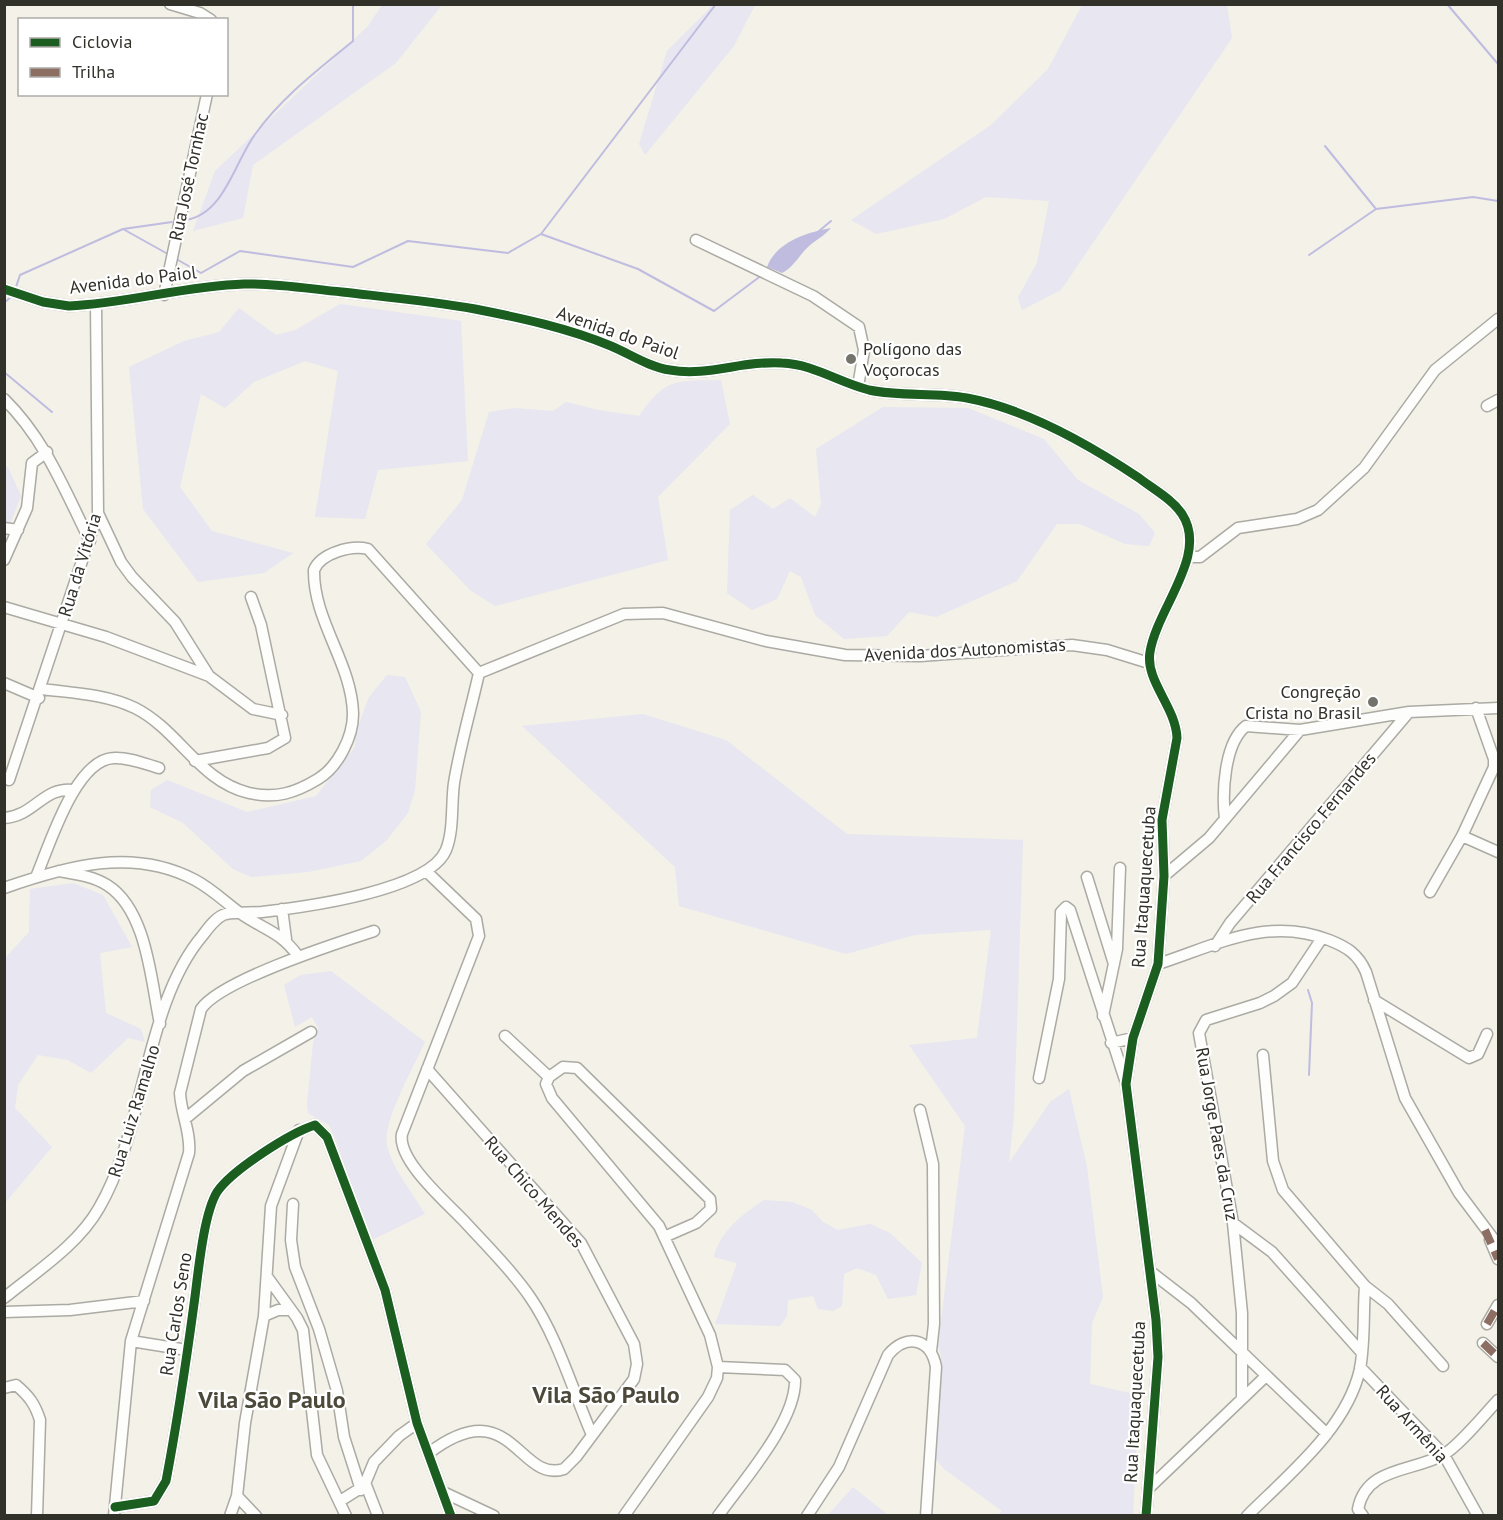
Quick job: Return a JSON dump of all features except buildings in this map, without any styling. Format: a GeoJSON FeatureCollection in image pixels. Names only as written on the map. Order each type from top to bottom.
{"type":"FeatureCollection","features":[{"type":"Feature","properties":{"kind":"street"},"geometry":{"type":"LineString","coordinates":[[170,4],[200,13],[208,18]]}},
{"type":"Feature","properties":{"kind":"street","name":"Rua José Tornhac"},"geometry":{"type":"LineString","coordinates":[[164,295],[207,96]]}},
{"type":"Feature","properties":{"kind":"street"},"geometry":{"type":"LineString","coordinates":[[696,240],[813,296],[859,327],[864,350],[858,387]]}},
{"type":"Feature","properties":{"kind":"street","name":"Avenida do Paiol"},"geometry":{"type":"LineString","coordinates":[[4,289],[55,305],[96,304],[247,284],[388,297],[472,309],[549,326],[611,345],[666,370],[712,370],[752,364],[784,363],[812,369],[858,387],[904,395],[969,398],[1080,441],[1178,508],[1191,533],[1189,557]]}},
{"type":"Feature","properties":{"kind":"street","name":"Rua da Vitória"},"geometry":{"type":"LineString","coordinates":[[9,780],[63,624],[98,513],[96,304]]}},
{"type":"Feature","properties":{"kind":"street"},"geometry":{"type":"LineString","coordinates":[[1149,663],[1151,646],[1162,613],[1189,557],[1200,557],[1238,528],[1297,519],[1318,510],[1364,468],[1435,370],[1498,319]]}},
{"type":"Feature","properties":{"kind":"street"},"geometry":{"type":"LineString","coordinates":[[4,399],[26,420],[47,452],[90,541]]}},
{"type":"Feature","properties":{"kind":"street"},"geometry":{"type":"LineString","coordinates":[[1487,406],[1498,400]]}},
{"type":"Feature","properties":{"kind":"street"},"geometry":{"type":"LineString","coordinates":[[4,560],[27,508],[31,467],[35,460],[47,452]]}},
{"type":"Feature","properties":{"kind":"street"},"geometry":{"type":"LineString","coordinates":[[98,513],[121,562],[132,578],[175,622],[209,676]]}},
{"type":"Feature","properties":{"kind":"street"},"geometry":{"type":"LineString","coordinates":[[4,528],[18,530]]}},
{"type":"Feature","properties":{"kind":"street"},"geometry":{"type":"LineString","coordinates":[[4,683],[40,693],[114,700],[134,707],[154,720],[195,761],[231,788],[260,796],[282,796],[322,777],[346,747],[353,714],[346,672],[320,610],[314,578],[316,565],[338,552],[360,547],[368,549],[479,673],[454,782],[445,852],[427,872],[403,884],[282,909],[242,914]]}},
{"type":"Feature","properties":{"kind":"street"},"geometry":{"type":"LineString","coordinates":[[195,761],[268,748],[282,742],[285,735],[261,625],[251,597]]}},
{"type":"Feature","properties":{"kind":"street"},"geometry":{"type":"LineString","coordinates":[[4,607],[63,624],[209,676],[253,710],[282,715]]}},
{"type":"Feature","properties":{"kind":"street","name":"Avenida dos Autonomistas"},"geometry":{"type":"LineString","coordinates":[[479,673],[602,622],[624,614],[644,612],[663,613],[786,645],[845,655],[920,656],[1072,645],[1107,650],[1149,663]]}},
{"type":"Feature","properties":{"kind":"street","name":"Rua Itaquaquecetuba"},"geometry":{"type":"LineString","coordinates":[[1146,1515],[1158,1357],[1151,1272],[1126,1084],[1133,1038],[1158,964],[1164,876],[1162,820],[1175,756],[1176,725],[1149,663]]}},
{"type":"Feature","properties":{"kind":"street"},"geometry":{"type":"LineString","coordinates":[[1430,892],[1462,836],[1494,768],[1494,759],[1476,708]]}},
{"type":"Feature","properties":{"kind":"street"},"geometry":{"type":"LineString","coordinates":[[1225,819],[1224,781],[1231,752],[1241,729],[1252,724],[1300,730],[1409,712],[1498,708]]}},
{"type":"Feature","properties":{"kind":"street","name":"Rua Francisco Fernandes"},"geometry":{"type":"LineString","coordinates":[[1215,945],[1230,923],[1409,712]]}},
{"type":"Feature","properties":{"kind":"street"},"geometry":{"type":"LineString","coordinates":[[1164,876],[1209,838],[1300,730]]}},
{"type":"Feature","properties":{"kind":"street"},"geometry":{"type":"LineString","coordinates":[[36,877],[74,790],[93,765],[102,760],[114,758],[159,768]]}},
{"type":"Feature","properties":{"kind":"street"},"geometry":{"type":"LineString","coordinates":[[4,818],[23,813],[50,792],[74,790]]}},
{"type":"Feature","properties":{"kind":"street"},"geometry":{"type":"LineString","coordinates":[[1462,836],[1498,852]]}},
{"type":"Feature","properties":{"kind":"street"},"geometry":{"type":"LineString","coordinates":[[4,888],[68,867],[132,861],[152,864],[196,881],[242,914],[286,939],[298,956]]}},
{"type":"Feature","properties":{"kind":"street"},"geometry":{"type":"LineString","coordinates":[[1103,1017],[1114,964],[1120,868]]}},
{"type":"Feature","properties":{"kind":"street","name":"Rua Luiz Ramalho"},"geometry":{"type":"LineString","coordinates":[[58,871],[92,878],[106,884],[125,902],[141,933],[160,1024]]}},
{"type":"Feature","properties":{"kind":"street"},"geometry":{"type":"LineString","coordinates":[[427,872],[468,910],[479,927],[479,936],[402,1134],[401,1147],[416,1169],[504,1264],[531,1298],[542,1317],[592,1435]]}},
{"type":"Feature","properties":{"kind":"street"},"geometry":{"type":"LineString","coordinates":[[1087,876],[1114,964]]}},
{"type":"Feature","properties":{"kind":"street"},"geometry":{"type":"LineString","coordinates":[[1040,1078],[1059,979],[1060,912],[1064,908],[1070,910],[1126,1084]]}},
{"type":"Feature","properties":{"kind":"street"},"geometry":{"type":"LineString","coordinates":[[282,909],[286,939]]}},
{"type":"Feature","properties":{"kind":"street","name":"Rua Luiz Ramalho"},"geometry":{"type":"LineString","coordinates":[[4,1298],[79,1235],[99,1208],[124,1150],[160,1024],[184,960],[202,935],[219,917],[242,914]]}},
{"type":"Feature","properties":{"kind":"street"},"geometry":{"type":"LineString","coordinates":[[115,1511],[130,1341],[189,1154],[190,1134],[180,1099],[182,1077],[198,1017],[206,1003],[224,991],[298,956],[374,930]]}},
{"type":"Feature","properties":{"kind":"street"},"geometry":{"type":"LineString","coordinates":[[1158,964],[1268,930],[1301,931],[1323,938],[1355,954],[1366,972],[1405,1098],[1459,1193],[1498,1245]]}},
{"type":"Feature","properties":{"kind":"street","name":"Rua Jorge Paes da Cruz"},"geometry":{"type":"LineString","coordinates":[[1242,1399],[1242,1313],[1233,1223],[1199,1034],[1206,1020],[1260,1003],[1292,983],[1323,938]]}},
{"type":"Feature","properties":{"kind":"street"},"geometry":{"type":"LineString","coordinates":[[1374,1000],[1469,1058],[1478,1054],[1487,1034]]}},
{"type":"Feature","properties":{"kind":"street"},"geometry":{"type":"LineString","coordinates":[[185,1119],[243,1071],[311,1032]]}},
{"type":"Feature","properties":{"kind":"street"},"geometry":{"type":"LineString","coordinates":[[505,1036],[549,1077]]}},
{"type":"Feature","properties":{"kind":"street"},"geometry":{"type":"LineString","coordinates":[[1111,1043],[1133,1038]]}},
{"type":"Feature","properties":{"kind":"street"},"geometry":{"type":"LineString","coordinates":[[1263,1054],[1277,1178],[1291,1201],[1365,1286],[1388,1304],[1443,1366]]}},
{"type":"Feature","properties":{"kind":"street"},"geometry":{"type":"LineString","coordinates":[[624,1515],[708,1397],[718,1367],[710,1335],[664,1237],[652,1217],[552,1098],[546,1084],[549,1077],[562,1067],[577,1068],[699,1186],[712,1204],[711,1209],[696,1223],[664,1237]]}},
{"type":"Feature","properties":{"kind":"street","name":"Rua Chico Mendes"},"geometry":{"type":"LineString","coordinates":[[427,1069],[581,1243],[634,1344],[637,1364],[634,1379],[568,1466],[558,1471],[535,1464],[505,1438],[478,1431],[454,1436],[429,1454]]}},
{"type":"Feature","properties":{"kind":"street"},"geometry":{"type":"LineString","coordinates":[[920,1110],[933,1164],[934,1324],[931,1351],[936,1367],[926,1515]]}},
{"type":"Feature","properties":{"kind":"street"},"geometry":{"type":"LineString","coordinates":[[230,1515],[237,1496],[246,1412],[264,1316],[271,1206],[299,1130],[315,1125],[327,1137],[385,1290],[417,1423],[451,1515]]}},
{"type":"Feature","properties":{"kind":"street","name":"Rua Carlos Seno"},"geometry":{"type":"LineString","coordinates":[[115,1511],[154,1501],[163,1489],[204,1238],[218,1192],[245,1167],[299,1130]]}},
{"type":"Feature","properties":{"kind":"street"},"geometry":{"type":"LineString","coordinates":[[293,1204],[291,1240],[295,1267],[320,1329],[337,1391],[344,1437],[363,1487],[378,1515]]}},
{"type":"Feature","properties":{"kind":"street"},"geometry":{"type":"LineString","coordinates":[[1233,1223],[1278,1258],[1362,1353]]}},
{"type":"Feature","properties":{"kind":"street"},"geometry":{"type":"LineString","coordinates":[[1485,1230],[1498,1259]]}},
{"type":"Feature","properties":{"kind":"street"},"geometry":{"type":"LineString","coordinates":[[1151,1272],[1191,1303],[1327,1434]]}},
{"type":"Feature","properties":{"kind":"street"},"geometry":{"type":"LineString","coordinates":[[268,1278],[303,1330],[317,1455],[327,1480],[346,1515]]}},
{"type":"Feature","properties":{"kind":"street"},"geometry":{"type":"LineString","coordinates":[[1247,1515],[1299,1466],[1327,1434],[1347,1399],[1360,1367],[1365,1286]]}},
{"type":"Feature","properties":{"kind":"street"},"geometry":{"type":"LineString","coordinates":[[4,1311],[70,1310],[144,1301]]}},
{"type":"Feature","properties":{"kind":"street"},"geometry":{"type":"LineString","coordinates":[[1487,1324],[1498,1305]]}},
{"type":"Feature","properties":{"kind":"street"},"geometry":{"type":"LineString","coordinates":[[264,1316],[278,1310],[291,1310]]}},
{"type":"Feature","properties":{"kind":"street"},"geometry":{"type":"LineString","coordinates":[[130,1341],[187,1350]]}},
{"type":"Feature","properties":{"kind":"street"},"geometry":{"type":"LineString","coordinates":[[807,1515],[839,1467],[888,1354],[894,1348],[910,1341],[926,1346],[931,1351]]}},
{"type":"Feature","properties":{"kind":"street"},"geometry":{"type":"LineString","coordinates":[[1483,1343],[1498,1357]]}},
{"type":"Feature","properties":{"kind":"street"},"geometry":{"type":"LineString","coordinates":[[718,1367],[785,1370],[795,1380],[795,1390],[780,1426],[718,1515]]}},
{"type":"Feature","properties":{"kind":"street","name":"Rua Armênia"},"geometry":{"type":"LineString","coordinates":[[1360,1367],[1444,1455],[1478,1515]]}},
{"type":"Feature","properties":{"kind":"street"},"geometry":{"type":"LineString","coordinates":[[1148,1489],[1266,1376]]}},
{"type":"Feature","properties":{"kind":"street"},"geometry":{"type":"LineString","coordinates":[[10,1387],[33,1401],[40,1420],[37,1515]]}},
{"type":"Feature","properties":{"kind":"street"},"geometry":{"type":"LineString","coordinates":[[1358,1513],[1360,1496],[1375,1480],[1386,1474],[1444,1455],[1498,1400]]}},
{"type":"Feature","properties":{"kind":"street"},"geometry":{"type":"LineString","coordinates":[[340,1501],[363,1487],[374,1462],[399,1436],[417,1423]]}},
{"type":"Feature","properties":{"kind":"street"},"geometry":{"type":"LineString","coordinates":[[444,1492],[494,1515]]}},
{"type":"Feature","properties":{"kind":"street"},"geometry":{"type":"LineString","coordinates":[[237,1496],[256,1515]]}},
{"type":"Feature","properties":{"kind":"shaded area"},"geometry":{"type":"Polygon","coordinates":[[[382,5],[442,5],[396,63],[253,165],[243,218],[193,231],[215,171],[368,26],[382,5]]]}},
{"type":"Feature","properties":{"kind":"shaded area"},"geometry":{"type":"Polygon","coordinates":[[[713,5],[755,5],[734,46],[645,155],[639,144],[667,51],[713,5]]]}},
{"type":"Feature","properties":{"kind":"shaded area"},"geometry":{"type":"Polygon","coordinates":[[[1082,5],[1227,5],[1232,38],[1061,290],[1022,310],[1018,297],[1037,263],[1049,201],[986,197],[944,219],[876,234],[851,220],[991,125],[1048,69],[1082,5]]]}},
{"type":"Feature","properties":{"kind":"shaded area"},"geometry":{"type":"Polygon","coordinates":[[[340,304],[461,321],[468,461],[378,470],[365,519],[315,517],[338,371],[305,361],[254,382],[225,408],[201,394],[180,487],[212,531],[293,553],[264,573],[198,582],[143,509],[129,367],[184,341],[219,332],[239,308],[276,335],[295,330],[340,304]]]}},
{"type":"Feature","properties":{"kind":"shaded area"},"geometry":{"type":"Polygon","coordinates":[[[721,380],[730,424],[658,497],[668,560],[495,606],[470,590],[426,544],[462,500],[489,412],[515,408],[553,411],[566,402],[598,410],[639,416],[657,394],[674,384],[721,380]]]}},
{"type":"Feature","properties":{"kind":"shaded area"},"geometry":{"type":"Polygon","coordinates":[[[883,407],[968,408],[1044,439],[1078,480],[1139,514],[1155,533],[1149,546],[1125,544],[1080,524],[1057,524],[1017,581],[936,617],[909,612],[887,636],[844,639],[815,615],[801,577],[790,571],[777,599],[752,610],[727,593],[730,510],[753,495],[773,509],[790,498],[815,517],[821,504],[816,449],[883,407]]]}},
{"type":"Feature","properties":{"kind":"shaded area"},"geometry":{"type":"Polygon","coordinates":[[[5,467],[8,467],[21,496],[5,537],[5,467]]]}},
{"type":"Feature","properties":{"kind":"shaded area"},"geometry":{"type":"Polygon","coordinates":[[[387,675],[405,677],[421,712],[415,790],[408,813],[386,841],[361,861],[308,872],[251,877],[233,869],[183,823],[150,807],[151,790],[167,780],[247,812],[316,796],[355,747],[355,734],[369,697],[387,675]]]}},
{"type":"Feature","properties":{"kind":"shaded area"},"geometry":{"type":"Polygon","coordinates":[[[643,714],[726,740],[847,834],[1023,840],[1014,1116],[1009,1163],[1050,1102],[1069,1089],[1087,1167],[1103,1297],[1092,1323],[1090,1384],[1139,1395],[1133,1515],[998,1515],[1002,1511],[944,1469],[934,1457],[941,1356],[938,1346],[965,1126],[909,1045],[977,1038],[991,930],[915,935],[846,954],[679,906],[675,867],[522,726],[643,714]]]}},
{"type":"Feature","properties":{"kind":"shaded area"},"geometry":{"type":"Polygon","coordinates":[[[73,883],[103,895],[132,947],[100,953],[106,1013],[141,1029],[145,1042],[128,1038],[91,1073],[68,1060],[38,1055],[18,1085],[15,1108],[52,1147],[5,1203],[5,958],[29,932],[30,889],[73,883]]]}},
{"type":"Feature","properties":{"kind":"shaded area"},"geometry":{"type":"Polygon","coordinates":[[[331,971],[425,1042],[394,1109],[386,1136],[394,1164],[425,1214],[370,1241],[337,1142],[329,1125],[308,1113],[313,1043],[318,1028],[312,1017],[295,1027],[284,985],[301,975],[331,971]]]}},
{"type":"Feature","properties":{"kind":"shaded area"},"geometry":{"type":"Polygon","coordinates":[[[764,1200],[792,1202],[812,1210],[823,1222],[838,1230],[870,1224],[890,1233],[922,1263],[916,1295],[888,1299],[876,1275],[857,1268],[844,1274],[842,1306],[833,1311],[818,1309],[813,1296],[788,1300],[787,1316],[780,1326],[715,1324],[737,1263],[714,1257],[717,1248],[733,1224],[764,1200]]]}},
{"type":"Feature","properties":{"kind":"shaded area"},"geometry":{"type":"Polygon","coordinates":[[[853,1487],[888,1515],[828,1515],[853,1487]]]}},
{"type":"Feature","properties":{"kind":"water"},"geometry":{"type":"Polygon","coordinates":[[[831,228],[782,273],[767,267],[771,258],[785,245],[813,232],[831,228]]]}},
{"type":"Feature","properties":{"kind":"waterway"},"geometry":{"type":"LineString","coordinates":[[186,220],[199,216],[220,197],[256,133],[278,107],[301,84],[353,41],[353,4]]}},
{"type":"Feature","properties":{"kind":"waterway"},"geometry":{"type":"LineString","coordinates":[[541,234],[716,4]]}},
{"type":"Feature","properties":{"kind":"waterway"},"geometry":{"type":"LineString","coordinates":[[1447,4],[1498,64]]}},
{"type":"Feature","properties":{"kind":"waterway"},"geometry":{"type":"LineString","coordinates":[[1325,146],[1376,209]]}},
{"type":"Feature","properties":{"kind":"waterway"},"geometry":{"type":"LineString","coordinates":[[1309,255],[1376,209],[1473,197],[1498,201]]}},
{"type":"Feature","properties":{"kind":"waterway"},"geometry":{"type":"LineString","coordinates":[[819,231],[831,221]]}},
{"type":"Feature","properties":{"kind":"waterway"},"geometry":{"type":"LineString","coordinates":[[15,290],[20,275],[123,229],[172,222]]}},
{"type":"Feature","properties":{"kind":"waterway"},"geometry":{"type":"LineString","coordinates":[[123,229],[166,253]]}},
{"type":"Feature","properties":{"kind":"waterway"},"geometry":{"type":"LineString","coordinates":[[178,260],[201,273],[240,251],[353,267],[408,241],[508,253],[541,234],[638,269],[714,311],[762,275]]}},
{"type":"Feature","properties":{"kind":"waterway"},"geometry":{"type":"LineString","coordinates":[[4,303],[13,295]]}},
{"type":"Feature","properties":{"kind":"waterway"},"geometry":{"type":"LineString","coordinates":[[4,372],[52,412]]}},
{"type":"Feature","properties":{"kind":"waterway"},"geometry":{"type":"LineString","coordinates":[[1308,990],[1312,1003],[1309,1075]]}},
{"type":"Feature","properties":{"kind":"marked path"},"geometry":{"type":"LineString","coordinates":[[1485,1230],[1498,1259]]}},
{"type":"Feature","properties":{"kind":"marked path"},"geometry":{"type":"LineString","coordinates":[[1487,1324],[1498,1305]]}},
{"type":"Feature","properties":{"kind":"marked path"},"geometry":{"type":"LineString","coordinates":[[1483,1343],[1498,1357]]}},
{"type":"Feature","properties":{"kind":"cycle path"},"geometry":{"type":"LineString","coordinates":[[4,289],[43,302],[69,306],[113,302],[222,285],[281,285],[425,301],[510,316],[578,334],[647,363],[670,370],[684,372],[754,364],[793,364],[869,390],[955,396],[1012,410],[1100,453],[1139,478],[1178,509],[1189,530],[1186,564],[1154,635],[1150,652],[1152,673],[1172,716],[1177,738],[1162,820],[1164,876],[1158,964],[1133,1038],[1126,1084],[1156,1320],[1158,1357],[1146,1516]]}},
{"type":"Feature","properties":{"kind":"cycle path"},"geometry":{"type":"LineString","coordinates":[[115,1507],[154,1501],[166,1481],[185,1371],[202,1246],[208,1215],[217,1192],[235,1173],[262,1153],[315,1125],[327,1137],[385,1290],[417,1423],[451,1516]]}},
{"type":"Feature","properties":{"kind":"place","name":"Polígono das Voçorocas"},"geometry":{"type":"Point","coordinates":[851,359]}},
{"type":"Feature","properties":{"kind":"place","name":"Congreção Crista no Brasil"},"geometry":{"type":"Point","coordinates":[1373,702]}},
{"type":"Feature","properties":{"kind":"district","name":"Vila São Paulo"},"geometry":{"type":"Point","coordinates":[606,1395]}},
{"type":"Feature","properties":{"kind":"district","name":"Vila São Paulo"},"geometry":{"type":"Point","coordinates":[272,1400]}}]}
